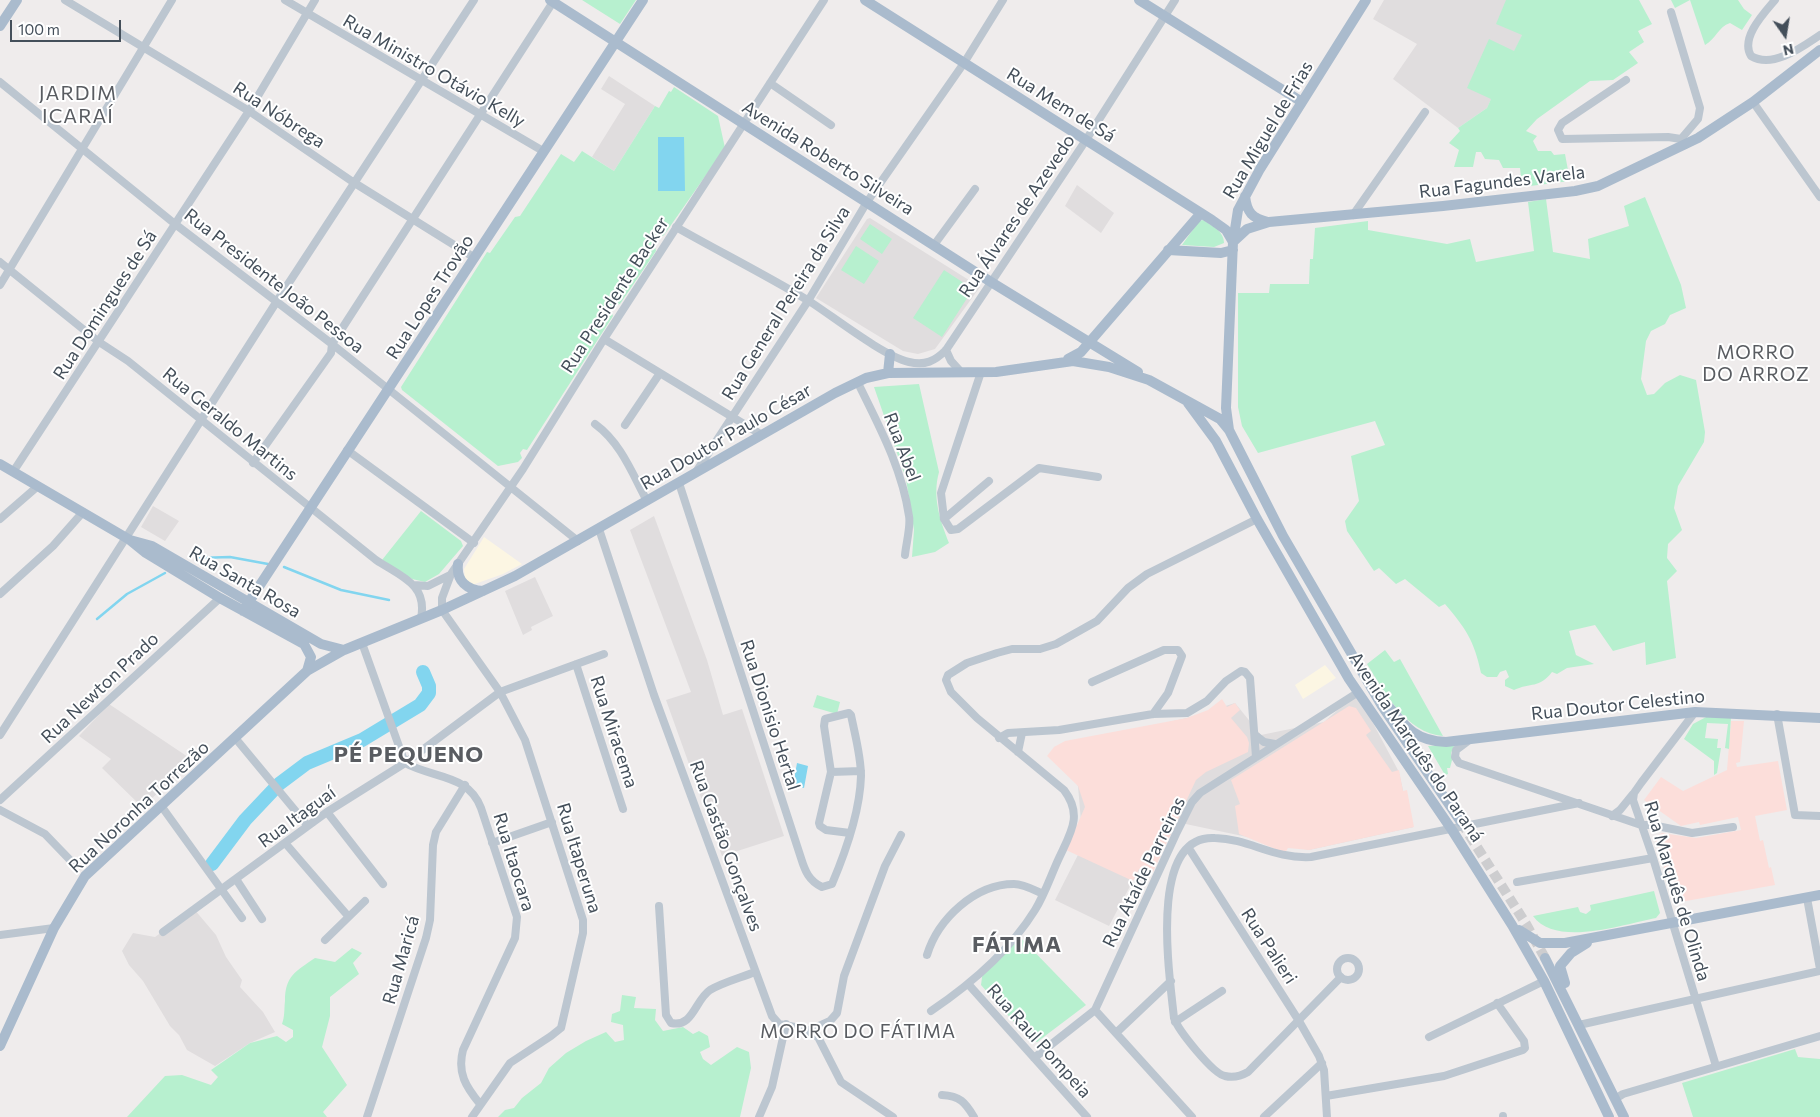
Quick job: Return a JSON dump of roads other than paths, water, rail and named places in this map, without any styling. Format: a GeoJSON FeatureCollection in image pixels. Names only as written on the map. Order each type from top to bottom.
{"type":"FeatureCollection","features":[{"type":"Feature","properties":{"kind":"main road"},"geometry":{"type":"LineString","coordinates":[[0,26],[16,0]]}},
{"type":"Feature","properties":{"kind":"main road","name":"Rua Lopes Trovão"},"geometry":{"type":"LineString","coordinates":[[246,606],[643,0]]}},
{"type":"Feature","properties":{"kind":"main road","name":"Rua Mem de Sá"},"geometry":{"type":"LineString","coordinates":[[866,0],[1201,213],[1226,230],[1233,246]]}},
{"type":"Feature","properties":{"kind":"main road"},"geometry":{"type":"LineString","coordinates":[[1138,0],[1302,102]]}},
{"type":"Feature","properties":{"kind":"main road","name":"Rua Miguel de Frias"},"geometry":{"type":"LineString","coordinates":[[1226,408],[1233,246],[1238,210],[1302,102],[1366,0]]}},
{"type":"Feature","properties":{"kind":"main road","name":"Avenida Roberto Silveira"},"geometry":{"type":"LineString","coordinates":[[552,1],[991,282],[1150,380]]}},
{"type":"Feature","properties":{"kind":"main road","name":"Rua Fagundes Varela"},"geometry":{"type":"LineString","coordinates":[[1233,246],[1247,229],[1269,222],[1353,215],[1588,189],[1610,181],[1753,102],[1820,50]]}},
{"type":"Feature","properties":{"kind":"main road"},"geometry":{"type":"LineString","coordinates":[[1245,196],[1247,209],[1252,216],[1269,222]]}},
{"type":"Feature","properties":{"kind":"main road"},"geometry":{"type":"LineString","coordinates":[[1062,361],[1076,356],[1090,342],[1201,213]]}},
{"type":"Feature","properties":{"kind":"main road"},"geometry":{"type":"LineString","coordinates":[[1168,250],[1214,253],[1233,246]]}},
{"type":"Feature","properties":{"kind":"main road"},"geometry":{"type":"LineString","coordinates":[[888,374],[890,354]]}},
{"type":"Feature","properties":{"kind":"main road","name":"Rua Doutor Paulo César"},"geometry":{"type":"LineString","coordinates":[[308,671],[344,650],[442,610],[523,572],[762,435],[870,377],[888,374],[981,372],[1062,361],[1109,367],[1150,380],[1220,419],[1229,430]]}},
{"type":"Feature","properties":{"kind":"main road","name":"Avenida Marquês do Paraná"},"geometry":{"type":"LineString","coordinates":[[1186,401],[1197,413],[1216,441],[1257,519],[1358,692],[1452,830],[1512,925],[1544,980],[1610,1117]]}},
{"type":"Feature","properties":{"kind":"main road","name":"Avenida Marquês do Paraná"},"geometry":{"type":"LineString","coordinates":[[1226,408],[1229,430],[1283,536],[1382,706],[1461,822]]}},
{"type":"Feature","properties":{"kind":"main road","name":"Rua Santa Rosa"},"geometry":{"type":"LineString","coordinates":[[0,464],[129,539],[146,553],[220,598],[246,606]]}},
{"type":"Feature","properties":{"kind":"main road","name":"Rua Santa Rosa"},"geometry":{"type":"LineString","coordinates":[[129,539],[152,546],[279,625],[325,645],[344,650]]}},
{"type":"Feature","properties":{"kind":"main road"},"geometry":{"type":"LineString","coordinates":[[458,564],[458,574],[462,582],[469,588],[482,591]]}},
{"type":"Feature","properties":{"kind":"main road","name":"Rua Santa Rosa"},"geometry":{"type":"LineString","coordinates":[[279,625],[308,649],[311,657],[308,671]]}},
{"type":"Feature","properties":{"kind":"main road","name":"Rua Doutor Celestino"},"geometry":{"type":"LineString","coordinates":[[1360,668],[1404,725],[1420,737],[1430,741],[1444,742],[1472,739],[1694,712],[1777,714],[1820,718]]}},
{"type":"Feature","properties":{"kind":"main road","name":"Rua Noronha Torrezão"},"geometry":{"type":"LineString","coordinates":[[0,1046],[54,928],[85,876],[308,671]]}},
{"type":"Feature","properties":{"kind":"main road"},"geometry":{"type":"LineString","coordinates":[[1512,925],[1529,938],[1540,943],[1565,943],[1820,895]]}},
{"type":"Feature","properties":{"kind":"main road"},"geometry":{"type":"LineString","coordinates":[[1577,1020],[1575,1003],[1560,966],[1571,952],[1597,938]]}},
{"type":"Feature","properties":{"kind":"main road"},"geometry":{"type":"LineString","coordinates":[[1545,958],[1624,1117]]}},
{"type":"Feature","properties":{"kind":"main road"},"geometry":{"type":"LineString","coordinates":[[1603,1104],[1615,1099]]}},
{"type":"Feature","properties":{"kind":"street","name":"Rua Nóbrega"},"geometry":{"type":"LineString","coordinates":[[65,0],[143,49],[249,111],[353,182],[475,258]]}},
{"type":"Feature","properties":{"kind":"street"},"geometry":{"type":"LineString","coordinates":[[0,285],[172,0]]}},
{"type":"Feature","properties":{"kind":"street","name":"Rua Ministro Otávio Kelly"},"geometry":{"type":"LineString","coordinates":[[285,0],[543,151]]}},
{"type":"Feature","properties":{"kind":"street","name":"Rua Domingues de Sá"},"geometry":{"type":"LineString","coordinates":[[13,472],[249,111],[315,0]]}},
{"type":"Feature","properties":{"kind":"street"},"geometry":{"type":"LineString","coordinates":[[0,735],[129,539],[200,420],[353,182],[474,0]]}},
{"type":"Feature","properties":{"kind":"street","name":"Rua Presidente Backer"},"geometry":{"type":"LineString","coordinates":[[442,610],[442,598],[451,574],[474,543],[824,0]]}},
{"type":"Feature","properties":{"kind":"street","name":"Rua General Pereira da Silva"},"geometry":{"type":"LineString","coordinates":[[695,473],[808,301],[867,202],[964,63],[1004,0]]}},
{"type":"Feature","properties":{"kind":"street","name":"Rua Álvares de Azevedo"},"geometry":{"type":"LineString","coordinates":[[946,350],[1086,140],[1175,0]]}},
{"type":"Feature","properties":{"kind":"street"},"geometry":{"type":"LineString","coordinates":[[1775,0],[1760,18],[1750,37],[1748,44],[1751,56],[1761,60],[1774,58],[1792,52],[1820,36]]}},
{"type":"Feature","properties":{"kind":"street"},"geometry":{"type":"LineString","coordinates":[[253,463],[331,353],[332,344],[552,1]]}},
{"type":"Feature","properties":{"kind":"street"},"geometry":{"type":"LineString","coordinates":[[1626,80],[1562,123],[1558,130],[1562,139],[1658,136],[1683,142],[1698,119],[1700,108],[1671,12]]}},
{"type":"Feature","properties":{"kind":"street","name":"Rua Presidente João Pessoa"},"geometry":{"type":"LineString","coordinates":[[0,82],[175,224],[332,344],[578,541]]}},
{"type":"Feature","properties":{"kind":"street"},"geometry":{"type":"LineString","coordinates":[[770,83],[831,125]]}},
{"type":"Feature","properties":{"kind":"street"},"geometry":{"type":"LineString","coordinates":[[1753,102],[1820,197]]}},
{"type":"Feature","properties":{"kind":"street"},"geometry":{"type":"LineString","coordinates":[[1353,215],[1426,112]]}},
{"type":"Feature","properties":{"kind":"street"},"geometry":{"type":"LineString","coordinates":[[934,245],[975,190]]}},
{"type":"Feature","properties":{"kind":"street"},"geometry":{"type":"LineString","coordinates":[[676,227],[808,301],[890,354],[908,362],[925,364],[933,361],[946,350],[951,361],[961,372]]}},
{"type":"Feature","properties":{"kind":"street","name":"Rua Geraldo Martins"},"geometry":{"type":"LineString","coordinates":[[0,262],[99,342],[128,361],[376,560],[414,585]]}},
{"type":"Feature","properties":{"kind":"street"},"geometry":{"type":"LineString","coordinates":[[604,339],[762,435]]}},
{"type":"Feature","properties":{"kind":"street"},"geometry":{"type":"LineString","coordinates":[[981,372],[941,493],[944,519],[951,530],[958,529],[1040,468],[1098,477]]}},
{"type":"Feature","properties":{"kind":"street"},"geometry":{"type":"LineString","coordinates":[[625,425],[660,373]]}},
{"type":"Feature","properties":{"kind":"street","name":"Rua Abel"},"geometry":{"type":"LineString","coordinates":[[858,383],[894,459],[901,480],[910,518],[905,555]]}},
{"type":"Feature","properties":{"kind":"street"},"geometry":{"type":"LineString","coordinates":[[595,424],[607,433],[618,446],[647,501]]}},
{"type":"Feature","properties":{"kind":"street"},"geometry":{"type":"LineString","coordinates":[[347,450],[474,543]]}},
{"type":"Feature","properties":{"kind":"street"},"geometry":{"type":"LineString","coordinates":[[944,519],[989,481]]}},
{"type":"Feature","properties":{"kind":"street","name":"Rua Dionisio Hertal"},"geometry":{"type":"LineString","coordinates":[[679,483],[806,873],[815,884],[822,887],[832,884],[850,833],[860,788],[861,771],[851,715],[849,713],[825,719],[824,726],[831,772],[822,807],[820,826],[826,830],[850,833]]}},
{"type":"Feature","properties":{"kind":"street"},"geometry":{"type":"LineString","coordinates":[[0,520],[38,486]]}},
{"type":"Feature","properties":{"kind":"street"},"geometry":{"type":"LineString","coordinates":[[0,594],[53,546],[83,512]]}},
{"type":"Feature","properties":{"kind":"street"},"geometry":{"type":"LineString","coordinates":[[931,1011],[969,985],[1016,936],[1036,908],[1043,894],[1070,834],[1075,812],[1073,804],[1064,790],[999,738],[951,692],[946,680],[948,675],[967,663],[997,653],[1012,650],[1040,649],[1056,644],[1097,622],[1128,588],[1147,574],[1257,519]]}},
{"type":"Feature","properties":{"kind":"street","name":"Rua Gastão Gonçalves"},"geometry":{"type":"LineString","coordinates":[[599,529],[654,695],[772,1016],[779,1024],[786,1024],[808,1031],[820,1040],[841,1082],[893,1117]]}},
{"type":"Feature","properties":{"kind":"street"},"geometry":{"type":"LineString","coordinates":[[414,585],[428,586],[451,574]]}},
{"type":"Feature","properties":{"kind":"street"},"geometry":{"type":"LineString","coordinates":[[414,585],[423,603],[421,618]]}},
{"type":"Feature","properties":{"kind":"street","name":"Rua Newton Prado"},"geometry":{"type":"LineString","coordinates":[[0,800],[220,598]]}},
{"type":"Feature","properties":{"kind":"street","name":"Rua Itaperuna"},"geometry":{"type":"LineString","coordinates":[[442,610],[500,692],[525,740],[584,920],[564,1023],[551,1036],[519,1055],[510,1063],[480,1104]]}},
{"type":"Feature","properties":{"kind":"street"},"geometry":{"type":"LineString","coordinates":[[362,643],[405,763],[427,773],[465,785]]}},
{"type":"Feature","properties":{"kind":"street"},"geometry":{"type":"LineString","coordinates":[[1092,682],[1164,650],[1178,650],[1182,656],[1168,693],[1153,714]]}},
{"type":"Feature","properties":{"kind":"street","name":"Rua Itaguaí"},"geometry":{"type":"LineString","coordinates":[[163,932],[286,844],[327,812],[405,763],[500,692],[604,654]]}},
{"type":"Feature","properties":{"kind":"street","name":"Rua Miracema"},"geometry":{"type":"LineString","coordinates":[[576,664],[624,809]]}},
{"type":"Feature","properties":{"kind":"street"},"geometry":{"type":"LineString","coordinates":[[999,738],[1008,733],[1059,730],[1153,714],[1187,713],[1207,701],[1236,674],[1245,672],[1250,678],[1256,757]]}},
{"type":"Feature","properties":{"kind":"street","name":"Rua Ataíde Parreiras"},"geometry":{"type":"LineString","coordinates":[[1034,1058],[1096,1010],[1192,802],[1200,793],[1358,692]]}},
{"type":"Feature","properties":{"kind":"street","name":"Rua Marquês de Olinda"},"geometry":{"type":"LineString","coordinates":[[1694,712],[1683,724],[1634,793],[1634,806],[1653,858],[1694,999],[1716,1066]]}},
{"type":"Feature","properties":{"kind":"street"},"geometry":{"type":"LineString","coordinates":[[1777,714],[1795,815],[1820,816]]}},
{"type":"Feature","properties":{"kind":"street"},"geometry":{"type":"LineString","coordinates":[[1018,752],[1022,733]]}},
{"type":"Feature","properties":{"kind":"street"},"geometry":{"type":"LineString","coordinates":[[1255,735],[1264,742],[1275,744]]}},
{"type":"Feature","properties":{"kind":"street"},"geometry":{"type":"LineString","coordinates":[[236,739],[308,826]]}},
{"type":"Feature","properties":{"kind":"street"},"geometry":{"type":"LineString","coordinates":[[1472,739],[1456,750],[1455,757],[1459,763],[1612,816],[1641,825],[1652,824],[1692,832],[1733,826]]}},
{"type":"Feature","properties":{"kind":"street"},"geometry":{"type":"LineString","coordinates":[[831,772],[861,771]]}},
{"type":"Feature","properties":{"kind":"street","name":"Rua Itaocara"},"geometry":{"type":"LineString","coordinates":[[465,785],[477,798],[517,925],[516,938],[463,1050],[460,1062],[465,1084],[480,1104]]}},
{"type":"Feature","properties":{"kind":"street","name":"Rua Maricá"},"geometry":{"type":"LineString","coordinates":[[367,1117],[426,938],[430,920],[433,845],[436,832],[465,785]]}},
{"type":"Feature","properties":{"kind":"street"},"geometry":{"type":"LineString","coordinates":[[1612,816],[1620,810],[1634,793]]}},
{"type":"Feature","properties":{"kind":"street"},"geometry":{"type":"LineString","coordinates":[[1553,809],[1556,803],[1554,795]]}},
{"type":"Feature","properties":{"kind":"street"},"geometry":{"type":"LineString","coordinates":[[1341,978],[1248,1072],[1233,1077],[1226,1077],[1216,1070],[1181,1032],[1175,1022],[1166,935],[1168,901],[1178,862],[1188,847],[1197,840],[1217,838],[1241,842],[1286,857],[1311,857],[1579,803]]}},
{"type":"Feature","properties":{"kind":"street"},"geometry":{"type":"LineString","coordinates":[[162,807],[242,918]]}},
{"type":"Feature","properties":{"kind":"street"},"geometry":{"type":"LineString","coordinates":[[0,810],[45,834],[71,862]]}},
{"type":"Feature","properties":{"kind":"street"},"geometry":{"type":"LineString","coordinates":[[327,812],[384,884]]}},
{"type":"Feature","properties":{"kind":"street"},"geometry":{"type":"LineString","coordinates":[[492,843],[552,822]]}},
{"type":"Feature","properties":{"kind":"street"},"geometry":{"type":"LineString","coordinates":[[808,1031],[830,1021],[837,1013],[844,976],[885,866],[901,835]]}},
{"type":"Feature","properties":{"kind":"street"},"geometry":{"type":"LineString","coordinates":[[286,844],[348,916]]}},
{"type":"Feature","properties":{"kind":"street","name":"Rua Palieri"},"geometry":{"type":"LineString","coordinates":[[1188,847],[1299,1021],[1322,1063]]}},
{"type":"Feature","properties":{"kind":"street"},"geometry":{"type":"LineString","coordinates":[[1517,882],[1653,858]]}},
{"type":"Feature","properties":{"kind":"street"},"geometry":{"type":"LineString","coordinates":[[236,879],[262,919]]}},
{"type":"Feature","properties":{"kind":"street"},"geometry":{"type":"LineString","coordinates":[[927,955],[930,946],[945,923],[966,900],[982,890],[1014,884],[1043,894]]}},
{"type":"Feature","properties":{"kind":"street"},"geometry":{"type":"LineString","coordinates":[[1577,1020],[1694,999],[1820,970],[1807,898]]}},
{"type":"Feature","properties":{"kind":"street"},"geometry":{"type":"LineString","coordinates":[[324,940],[365,901]]}},
{"type":"Feature","properties":{"kind":"street"},"geometry":{"type":"LineString","coordinates":[[659,906],[666,1015],[670,1023],[680,1023],[688,1020],[700,999],[710,990],[755,972]]}},
{"type":"Feature","properties":{"kind":"street"},"geometry":{"type":"LineString","coordinates":[[0,935],[54,928]]}},
{"type":"Feature","properties":{"kind":"street"},"geometry":{"type":"LineString","coordinates":[[1430,1037],[1544,980]]}},
{"type":"Feature","properties":{"kind":"street"},"geometry":{"type":"LineString","coordinates":[[1116,1033],[1170,982]]}},
{"type":"Feature","properties":{"kind":"street","name":"Rua Raul Pompeia"},"geometry":{"type":"LineString","coordinates":[[969,985],[1088,1117]]}},
{"type":"Feature","properties":{"kind":"street"},"geometry":{"type":"LineString","coordinates":[[1175,1022],[1222,991]]}},
{"type":"Feature","properties":{"kind":"street"},"geometry":{"type":"LineString","coordinates":[[1326,1096],[1444,1076],[1523,1050],[1525,1048],[1524,1041],[1497,1003]]}},
{"type":"Feature","properties":{"kind":"street"},"geometry":{"type":"LineString","coordinates":[[1096,1010],[1192,1117]]}},
{"type":"Feature","properties":{"kind":"street"},"geometry":{"type":"LineString","coordinates":[[759,1117],[772,1087],[786,1024]]}},
{"type":"Feature","properties":{"kind":"street"},"geometry":{"type":"LineString","coordinates":[[1615,1099],[1623,1094],[1820,1036]]}},
{"type":"Feature","properties":{"kind":"street"},"geometry":{"type":"LineString","coordinates":[[1322,1063],[1326,1096],[1326,1117]]}},
{"type":"Feature","properties":{"kind":"street"},"geometry":{"type":"LineString","coordinates":[[1264,1117],[1322,1063]]}},
{"type":"Feature","properties":{"kind":"street"},"geometry":{"type":"LineString","coordinates":[[942,1095],[957,1096],[965,1103],[974,1117]]}},
{"type":"Feature","properties":{"kind":"street"},"geometry":{"type":"LineString","coordinates":[[472,1117],[480,1104]]}},
{"type":"Feature","properties":{"kind":"water"},"geometry":{"type":"Polygon","coordinates":[[[658,137],[684,137],[685,191],[658,191],[658,137]]]}},
{"type":"Feature","properties":{"kind":"water"},"geometry":{"type":"Polygon","coordinates":[[[797,763],[808,766],[804,788],[793,785],[797,763]]]}},
{"type":"Feature","properties":{"kind":"waterway"},"geometry":{"type":"LineString","coordinates":[[198,558],[230,557],[268,564]]}},
{"type":"Feature","properties":{"kind":"waterway"},"geometry":{"type":"LineString","coordinates":[[284,567],[341,590],[389,600]]}},
{"type":"Feature","properties":{"kind":"waterway"},"geometry":{"type":"LineString","coordinates":[[97,619],[127,594],[165,573]]}},
{"type":"Feature","properties":{"kind":"waterway"},"geometry":{"type":"LineString","coordinates":[[212,864],[245,820],[279,784],[307,763],[362,740],[420,705],[429,693],[429,686],[423,672]]}},
{"type":"Feature","properties":{"kind":"tunnel"},"geometry":{"type":"LineString","coordinates":[[1461,822],[1526,924],[1545,958]]}},
{"type":"Feature","properties":{"kind":"district","name":"JARDIM ICARAÍ"},"geometry":{"type":"Point","coordinates":[78,104]}},
{"type":"Feature","properties":{"kind":"district","name":"MORRO DO ARROZ"},"geometry":{"type":"Point","coordinates":[1756,364]}},
{"type":"Feature","properties":{"kind":"district","name":"PÉ PEQUENO"},"geometry":{"type":"Point","coordinates":[409,755]}},
{"type":"Feature","properties":{"kind":"district","name":"FÁTIMA"},"geometry":{"type":"Point","coordinates":[1017,945]}},
{"type":"Feature","properties":{"kind":"district","name":"MORRO DO FÁTIMA"},"geometry":{"type":"Point","coordinates":[858,1032]}}]}
